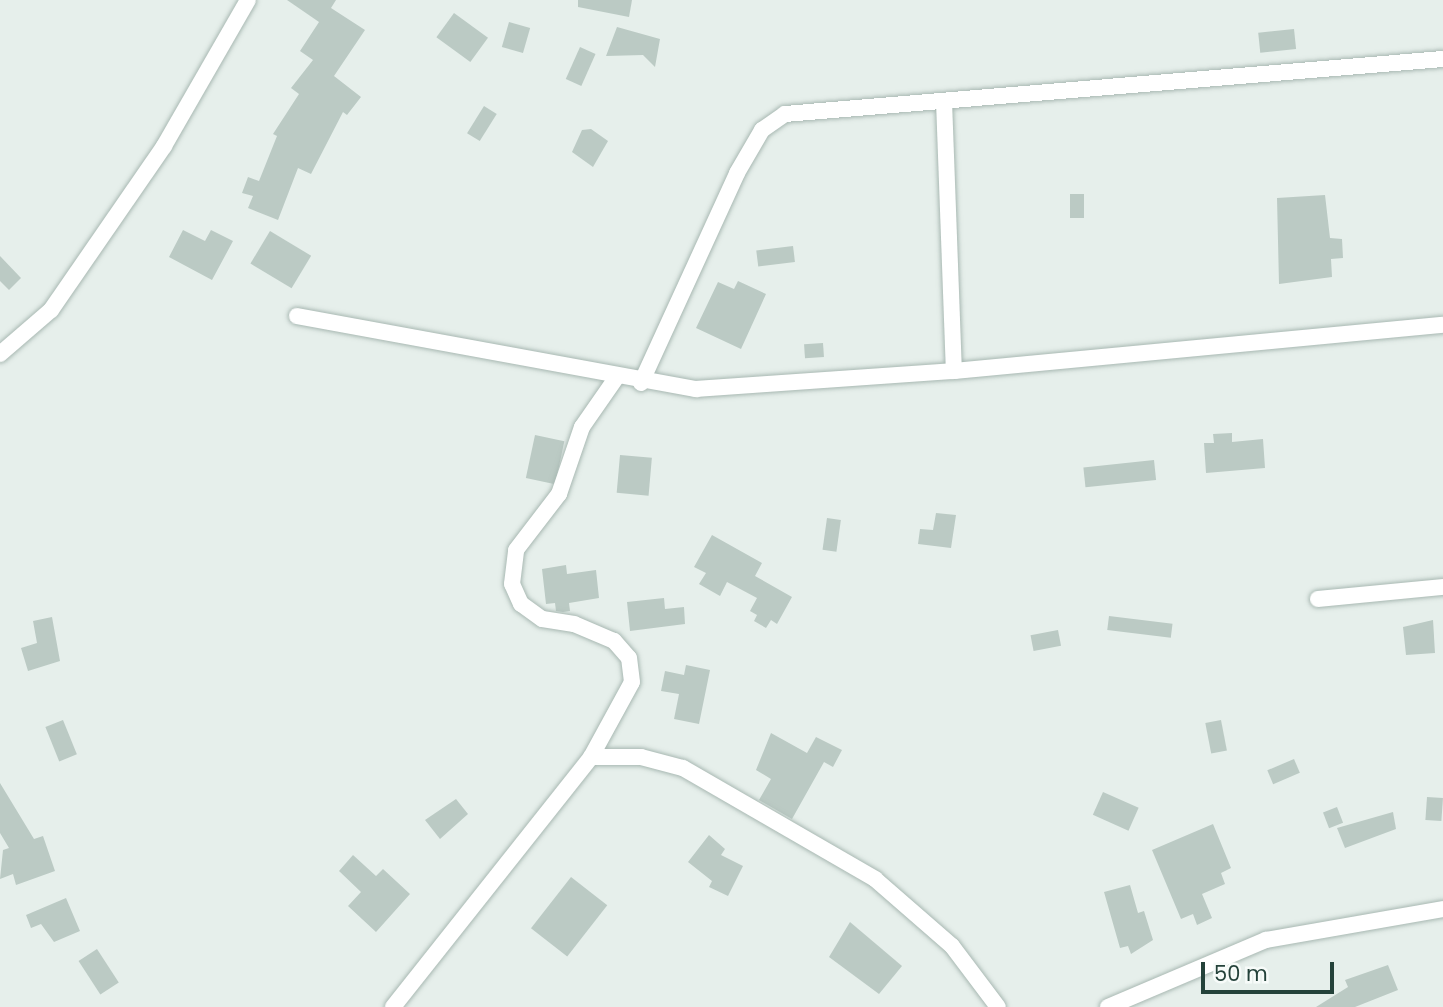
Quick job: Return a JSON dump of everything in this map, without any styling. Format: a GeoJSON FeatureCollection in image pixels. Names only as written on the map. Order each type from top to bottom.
{"type":"FeatureCollection","features":[{"type":"Feature","properties":{"kind":"street"},"geometry":{"type":"LineString","coordinates":[[0,354],[51,310],[164,146],[248,0]]}},
{"type":"Feature","properties":{"kind":"street"},"geometry":{"type":"LineString","coordinates":[[641,383],[762,130],[785,114],[1443,59]]}},
{"type":"Feature","properties":{"kind":"street"},"geometry":{"type":"LineString","coordinates":[[944,101],[954,371]]}},
{"type":"Feature","properties":{"kind":"street"},"geometry":{"type":"LineString","coordinates":[[297,316],[641,383],[758,388],[1443,325]]}},
{"type":"Feature","properties":{"kind":"street"},"geometry":{"type":"LineString","coordinates":[[393,1007],[591,757],[632,682],[629,658],[614,641],[542,619],[522,604],[512,584],[516,550],[559,494],[582,427],[617,378]]}},
{"type":"Feature","properties":{"kind":"street"},"geometry":{"type":"LineString","coordinates":[[1318,599],[1443,587]]}},
{"type":"Feature","properties":{"kind":"street"},"geometry":{"type":"LineString","coordinates":[[591,757],[641,757],[683,768],[875,879],[952,946],[998,1007]]}},
{"type":"Feature","properties":{"kind":"street"},"geometry":{"type":"LineString","coordinates":[[1108,1007],[1266,940],[1443,909]]}},
{"type":"Feature","properties":{"kind":"building"},"geometry":{"type":"Polygon","coordinates":[[[287,0],[336,0],[331,8],[365,30],[334,76],[361,97],[347,115],[343,112],[311,174],[298,168],[278,220],[248,208],[253,196],[242,193],[248,177],[259,181],[277,136],[273,134],[299,94],[291,88],[313,60],[300,51],[319,22],[287,0]]]}},
{"type":"Feature","properties":{"kind":"building"},"geometry":{"type":"Polygon","coordinates":[[[578,0],[632,0],[629,17],[578,7],[578,0]]]}},
{"type":"Feature","properties":{"kind":"building"},"geometry":{"type":"Polygon","coordinates":[[[454,13],[488,38],[470,62],[436,37],[454,13]]]}},
{"type":"Feature","properties":{"kind":"building"},"geometry":{"type":"Polygon","coordinates":[[[509,22],[530,28],[523,53],[502,47],[509,22]]]}},
{"type":"Feature","properties":{"kind":"building"},"geometry":{"type":"Polygon","coordinates":[[[617,27],[660,39],[655,67],[643,55],[606,56],[617,27]]]}},
{"type":"Feature","properties":{"kind":"building"},"geometry":{"type":"Polygon","coordinates":[[[1294,29],[1296,49],[1260,53],[1258,33],[1294,29]]]}},
{"type":"Feature","properties":{"kind":"building"},"geometry":{"type":"Polygon","coordinates":[[[580,47],[596,54],[581,86],[566,79],[580,47]]]}},
{"type":"Feature","properties":{"kind":"building"},"geometry":{"type":"Polygon","coordinates":[[[484,106],[497,114],[480,141],[467,133],[484,106]]]}},
{"type":"Feature","properties":{"kind":"building"},"geometry":{"type":"Polygon","coordinates":[[[591,129],[608,141],[593,167],[572,152],[582,130],[591,129]]]}},
{"type":"Feature","properties":{"kind":"building"},"geometry":{"type":"Polygon","coordinates":[[[1070,194],[1084,194],[1084,218],[1070,218],[1070,194]]]}},
{"type":"Feature","properties":{"kind":"building"},"geometry":{"type":"Polygon","coordinates":[[[1325,195],[1330,238],[1342,239],[1343,258],[1331,259],[1332,277],[1279,284],[1277,198],[1325,195]]]}},
{"type":"Feature","properties":{"kind":"building"},"geometry":{"type":"Polygon","coordinates":[[[183,230],[205,241],[211,230],[233,241],[212,280],[169,257],[183,230]]]}},
{"type":"Feature","properties":{"kind":"building"},"geometry":{"type":"Polygon","coordinates":[[[270,231],[311,256],[292,288],[250,264],[270,231]]]}},
{"type":"Feature","properties":{"kind":"building"},"geometry":{"type":"Polygon","coordinates":[[[793,246],[795,262],[758,266],[756,251],[793,246]]]}},
{"type":"Feature","properties":{"kind":"building"},"geometry":{"type":"Polygon","coordinates":[[[0,256],[21,278],[9,290],[0,281],[0,256]]]}},
{"type":"Feature","properties":{"kind":"building"},"geometry":{"type":"Polygon","coordinates":[[[738,281],[766,294],[741,349],[696,328],[718,282],[734,289],[738,281]]]}},
{"type":"Feature","properties":{"kind":"building"},"geometry":{"type":"Polygon","coordinates":[[[823,343],[824,357],[805,358],[804,344],[823,343]]]}},
{"type":"Feature","properties":{"kind":"building"},"geometry":{"type":"Polygon","coordinates":[[[1232,433],[1232,442],[1263,439],[1265,468],[1206,473],[1204,443],[1214,443],[1213,434],[1232,433]]]}},
{"type":"Feature","properties":{"kind":"building"},"geometry":{"type":"Polygon","coordinates":[[[535,435],[564,441],[555,484],[526,478],[535,435]]]}},
{"type":"Feature","properties":{"kind":"building"},"geometry":{"type":"Polygon","coordinates":[[[620,455],[652,458],[649,496],[617,493],[620,455]]]}},
{"type":"Feature","properties":{"kind":"building"},"geometry":{"type":"Polygon","coordinates":[[[1154,460],[1156,480],[1085,487],[1083,467],[1154,460]]]}},
{"type":"Feature","properties":{"kind":"building"},"geometry":{"type":"Polygon","coordinates":[[[936,513],[956,515],[951,548],[918,544],[920,529],[933,530],[936,513]]]}},
{"type":"Feature","properties":{"kind":"building"},"geometry":{"type":"Polygon","coordinates":[[[827,518],[841,520],[836,552],[823,550],[827,518]]]}},
{"type":"Feature","properties":{"kind":"building"},"geometry":{"type":"Polygon","coordinates":[[[712,535],[762,563],[755,576],[792,597],[777,624],[771,620],[766,628],[754,621],[757,615],[750,611],[757,598],[727,582],[720,596],[699,584],[706,573],[694,567],[712,535]]]}},
{"type":"Feature","properties":{"kind":"building"},"geometry":{"type":"Polygon","coordinates":[[[566,565],[567,574],[596,570],[599,598],[569,603],[570,611],[563,612],[556,611],[555,603],[546,604],[542,569],[566,565]]]}},
{"type":"Feature","properties":{"kind":"building"},"geometry":{"type":"Polygon","coordinates":[[[664,598],[665,609],[684,607],[685,624],[630,631],[627,602],[664,598]]]}},
{"type":"Feature","properties":{"kind":"building"},"geometry":{"type":"Polygon","coordinates":[[[1109,616],[1173,624],[1171,638],[1107,630],[1109,616]]]}},
{"type":"Feature","properties":{"kind":"building"},"geometry":{"type":"Polygon","coordinates":[[[52,617],[60,661],[28,671],[21,648],[37,643],[33,621],[52,617]]]}},
{"type":"Feature","properties":{"kind":"building"},"geometry":{"type":"Polygon","coordinates":[[[1433,620],[1435,653],[1406,655],[1403,627],[1433,620]]]}},
{"type":"Feature","properties":{"kind":"building"},"geometry":{"type":"Polygon","coordinates":[[[1058,630],[1061,646],[1034,651],[1031,635],[1058,630]]]}},
{"type":"Feature","properties":{"kind":"building"},"geometry":{"type":"Polygon","coordinates":[[[686,665],[710,670],[699,724],[674,719],[679,694],[661,691],[665,671],[684,675],[686,665]]]}},
{"type":"Feature","properties":{"kind":"building"},"geometry":{"type":"Polygon","coordinates":[[[63,720],[77,754],[59,761],[45,727],[63,720]]]}},
{"type":"Feature","properties":{"kind":"building"},"geometry":{"type":"Polygon","coordinates":[[[1221,720],[1227,750],[1211,753],[1205,723],[1221,720]]]}},
{"type":"Feature","properties":{"kind":"building"},"geometry":{"type":"Polygon","coordinates":[[[771,733],[807,753],[816,737],[842,750],[833,767],[824,762],[792,819],[759,800],[771,779],[756,770],[771,733]]]}},
{"type":"Feature","properties":{"kind":"building"},"geometry":{"type":"Polygon","coordinates":[[[1294,759],[1300,773],[1273,784],[1267,770],[1294,759]]]}},
{"type":"Feature","properties":{"kind":"building"},"geometry":{"type":"Polygon","coordinates":[[[0,783],[34,839],[43,836],[55,871],[16,885],[13,874],[0,879],[3,850],[9,848],[0,833],[0,783]]]}},
{"type":"Feature","properties":{"kind":"building"},"geometry":{"type":"Polygon","coordinates":[[[1103,792],[1139,808],[1128,831],[1093,815],[1103,792]]]}},
{"type":"Feature","properties":{"kind":"building"},"geometry":{"type":"Polygon","coordinates":[[[1427,797],[1443,798],[1441,821],[1425,820],[1427,797]]]}},
{"type":"Feature","properties":{"kind":"building"},"geometry":{"type":"Polygon","coordinates":[[[456,799],[468,814],[440,839],[425,820],[456,799]]]}},
{"type":"Feature","properties":{"kind":"building"},"geometry":{"type":"Polygon","coordinates":[[[1337,807],[1343,823],[1329,828],[1323,812],[1337,807]]]}},
{"type":"Feature","properties":{"kind":"building"},"geometry":{"type":"Polygon","coordinates":[[[1393,812],[1396,829],[1345,848],[1337,828],[1393,812]]]}},
{"type":"Feature","properties":{"kind":"building"},"geometry":{"type":"Polygon","coordinates":[[[1213,824],[1231,868],[1221,873],[1225,884],[1202,894],[1212,918],[1197,925],[1193,914],[1181,919],[1152,850],[1213,824]]]}},
{"type":"Feature","properties":{"kind":"building"},"geometry":{"type":"Polygon","coordinates":[[[709,835],[725,849],[721,855],[743,866],[728,896],[709,887],[712,881],[688,862],[709,835]]]}},
{"type":"Feature","properties":{"kind":"building"},"geometry":{"type":"Polygon","coordinates":[[[353,855],[376,876],[383,869],[410,894],[376,932],[348,906],[361,892],[339,871],[353,855]]]}},
{"type":"Feature","properties":{"kind":"building"},"geometry":{"type":"Polygon","coordinates":[[[571,877],[607,905],[567,957],[531,928],[571,877]]]}},
{"type":"Feature","properties":{"kind":"building"},"geometry":{"type":"Polygon","coordinates":[[[1130,885],[1138,913],[1144,911],[1153,940],[1131,954],[1128,946],[1120,948],[1104,892],[1130,885]]]}},
{"type":"Feature","properties":{"kind":"building"},"geometry":{"type":"Polygon","coordinates":[[[66,898],[80,931],[54,942],[41,924],[31,928],[26,915],[66,898]]]}},
{"type":"Feature","properties":{"kind":"building"},"geometry":{"type":"Polygon","coordinates":[[[850,922],[902,966],[879,994],[829,957],[850,922]]]}},
{"type":"Feature","properties":{"kind":"building"},"geometry":{"type":"Polygon","coordinates":[[[97,949],[119,983],[100,995],[79,961],[97,949]]]}},
{"type":"Feature","properties":{"kind":"building"},"geometry":{"type":"Polygon","coordinates":[[[1388,965],[1398,990],[1355,1007],[1316,1007],[1348,987],[1345,980],[1388,965]]]}}]}
